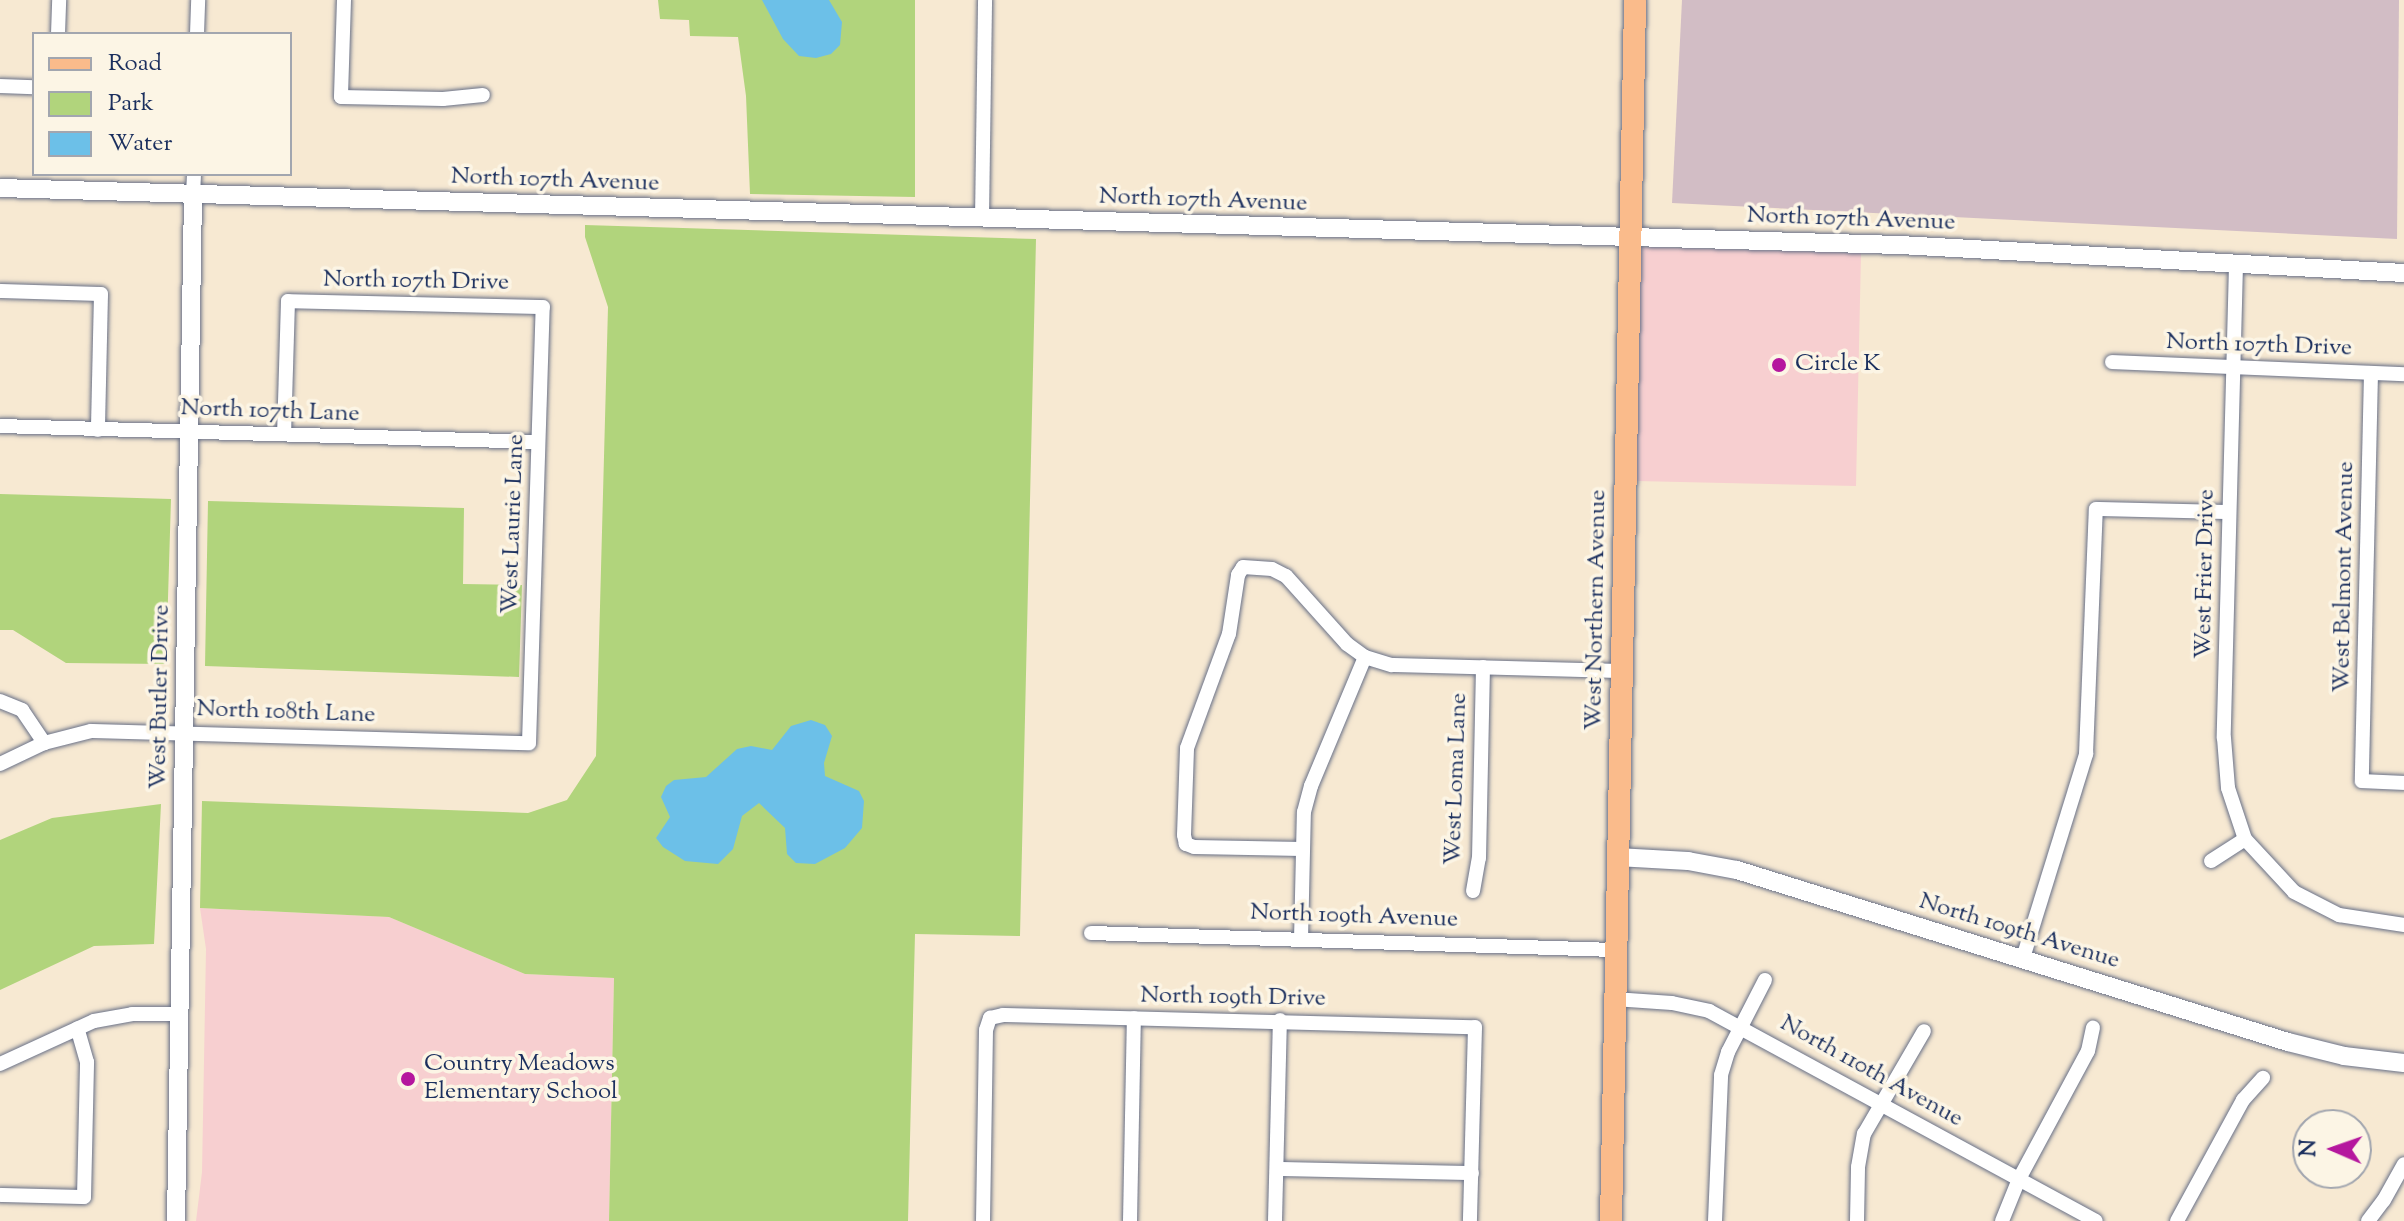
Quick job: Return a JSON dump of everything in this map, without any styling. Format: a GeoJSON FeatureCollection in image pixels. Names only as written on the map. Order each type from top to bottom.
{"type":"FeatureCollection","features":[{"type":"Feature","properties":{"kind":"main road","name":"West Northern Avenue"},"geometry":{"type":"LineString","coordinates":[[1611,1221],[1635,0]]}},
{"type":"Feature","properties":{"kind":"street"},"geometry":{"type":"LineString","coordinates":[[58,32],[59,0]]}},
{"type":"Feature","properties":{"kind":"street"},"geometry":{"type":"LineString","coordinates":[[197,32],[198,0]]}},
{"type":"Feature","properties":{"kind":"street"},"geometry":{"type":"LineString","coordinates":[[344,0],[341,97],[443,99],[483,95]]}},
{"type":"Feature","properties":{"kind":"street"},"geometry":{"type":"LineString","coordinates":[[982,219],[985,0]]}},
{"type":"Feature","properties":{"kind":"street"},"geometry":{"type":"LineString","coordinates":[[0,86],[32,87]]}},
{"type":"Feature","properties":{"kind":"street","name":"West Butler Drive"},"geometry":{"type":"LineString","coordinates":[[176,1221],[194,176]]}},
{"type":"Feature","properties":{"kind":"street","name":"North 107th Avenue"},"geometry":{"type":"LineString","coordinates":[[0,188],[57,182],[193,194],[1944,247],[2404,273]]}},
{"type":"Feature","properties":{"kind":"street","name":"West Frier Drive"},"geometry":{"type":"LineString","coordinates":[[2236,265],[2225,765],[2237,821],[2245,839]]}},
{"type":"Feature","properties":{"kind":"street"},"geometry":{"type":"LineString","coordinates":[[0,291],[101,294],[98,430]]}},
{"type":"Feature","properties":{"kind":"street","name":"North 107th Drive"},"geometry":{"type":"LineString","coordinates":[[284,434],[288,301],[543,307]]}},
{"type":"Feature","properties":{"kind":"street","name":"West Laurie Lane"},"geometry":{"type":"LineString","coordinates":[[529,743],[543,307]]}},
{"type":"Feature","properties":{"kind":"street","name":"North 107th Drive"},"geometry":{"type":"LineString","coordinates":[[2112,362],[2404,374]]}},
{"type":"Feature","properties":{"kind":"street","name":"West Belmont Avenue"},"geometry":{"type":"LineString","coordinates":[[2371,373],[2362,781],[2404,783]]}},
{"type":"Feature","properties":{"kind":"street","name":"North 107th Lane"},"geometry":{"type":"LineString","coordinates":[[0,426],[538,442]]}},
{"type":"Feature","properties":{"kind":"street"},"geometry":{"type":"LineString","coordinates":[[2023,958],[2086,754],[2096,509],[2229,512]]}},
{"type":"Feature","properties":{"kind":"street"},"geometry":{"type":"LineString","coordinates":[[1302,849],[1194,847],[1186,844],[1187,748],[1229,634],[1238,575],[1243,567],[1272,569],[1286,576],[1347,644],[1365,657],[1392,665],[1622,671]]}},
{"type":"Feature","properties":{"kind":"street"},"geometry":{"type":"LineString","coordinates":[[1301,940],[1304,812],[1311,786],[1365,657]]}},
{"type":"Feature","properties":{"kind":"street","name":"West Loma Lane"},"geometry":{"type":"LineString","coordinates":[[1473,891],[1479,858],[1483,667]]}},
{"type":"Feature","properties":{"kind":"street"},"geometry":{"type":"LineString","coordinates":[[0,701],[22,710],[44,743]]}},
{"type":"Feature","properties":{"kind":"street","name":"North 108th Lane"},"geometry":{"type":"LineString","coordinates":[[0,764],[44,743],[91,731],[529,743]]}},
{"type":"Feature","properties":{"kind":"street"},"geometry":{"type":"LineString","coordinates":[[2211,861],[2245,839],[2294,892],[2339,915],[2404,925]]}},
{"type":"Feature","properties":{"kind":"street","name":"North 109th Avenue"},"geometry":{"type":"LineString","coordinates":[[1617,857],[1718,865],[2288,1042],[2344,1056],[2404,1063]]}},
{"type":"Feature","properties":{"kind":"street","name":"North 109th Avenue"},"geometry":{"type":"LineString","coordinates":[[1091,933],[1615,950]]}},
{"type":"Feature","properties":{"kind":"street"},"geometry":{"type":"LineString","coordinates":[[1715,1221],[1718,1099],[1728,1052],[1765,980]]}},
{"type":"Feature","properties":{"kind":"street","name":"North 110th Avenue"},"geometry":{"type":"LineString","coordinates":[[1614,999],[1689,1006],[1741,1026],[2096,1221]]}},
{"type":"Feature","properties":{"kind":"street"},"geometry":{"type":"LineString","coordinates":[[0,1064],[77,1028],[121,1016],[179,1014]]}},
{"type":"Feature","properties":{"kind":"street","name":"North 109th Drive"},"geometry":{"type":"LineString","coordinates":[[983,1221],[986,1030],[990,1018],[1003,1015],[1475,1027],[1472,1173]]}},
{"type":"Feature","properties":{"kind":"street"},"geometry":{"type":"LineString","coordinates":[[1130,1221],[1134,1018]]}},
{"type":"Feature","properties":{"kind":"street"},"geometry":{"type":"LineString","coordinates":[[1275,1221],[1280,1020]]}},
{"type":"Feature","properties":{"kind":"street"},"geometry":{"type":"LineString","coordinates":[[0,1195],[84,1197],[87,1062],[77,1028]]}},
{"type":"Feature","properties":{"kind":"street"},"geometry":{"type":"LineString","coordinates":[[2002,1221],[2019,1179],[2088,1051],[2093,1028]]}},
{"type":"Feature","properties":{"kind":"street"},"geometry":{"type":"LineString","coordinates":[[1857,1221],[1860,1150],[1880,1102],[1924,1031]]}},
{"type":"Feature","properties":{"kind":"street"},"geometry":{"type":"LineString","coordinates":[[2177,1221],[2243,1100],[2263,1078]]}},
{"type":"Feature","properties":{"kind":"street"},"geometry":{"type":"LineString","coordinates":[[2368,1221],[2404,1164]]}},
{"type":"Feature","properties":{"kind":"street"},"geometry":{"type":"LineString","coordinates":[[1277,1169],[1472,1173],[1470,1221]]}},
{"type":"Feature","properties":{"kind":"shaded area"},"geometry":{"type":"Polygon","coordinates":[[[1682,0],[2399,0],[2397,239],[1672,203],[1682,0]]]}},
{"type":"Feature","properties":{"kind":"shaded area"},"geometry":{"type":"Polygon","coordinates":[[[1640,247],[1861,253],[1856,486],[1636,481],[1640,247]]]}},
{"type":"Feature","properties":{"kind":"shaded area","name":"Country Meadows Elementary School"},"geometry":{"type":"Polygon","coordinates":[[[200,908],[389,917],[525,974],[614,978],[609,1221],[196,1221],[202,1172],[206,949],[200,908]]]}},
{"type":"Feature","properties":{"kind":"green space"},"geometry":{"type":"Polygon","coordinates":[[[658,0],[915,0],[915,197],[750,194],[746,96],[738,37],[690,36],[689,20],[660,19],[658,0]]]}},
{"type":"Feature","properties":{"kind":"green space"},"geometry":{"type":"Polygon","coordinates":[[[585,225],[1036,239],[1020,936],[915,934],[908,1221],[609,1221],[614,978],[525,974],[389,917],[200,908],[202,801],[528,813],[567,800],[596,756],[608,307],[585,237],[585,225]]]}},
{"type":"Feature","properties":{"kind":"green space"},"geometry":{"type":"Polygon","coordinates":[[[0,494],[171,499],[166,664],[66,663],[13,630],[0,630],[0,494]]]}},
{"type":"Feature","properties":{"kind":"green space"},"geometry":{"type":"Polygon","coordinates":[[[208,501],[464,508],[463,584],[522,585],[519,677],[205,666],[208,501]]]}},
{"type":"Feature","properties":{"kind":"green space"},"geometry":{"type":"Polygon","coordinates":[[[161,804],[154,944],[94,946],[0,990],[0,840],[52,818],[161,804]]]}},
{"type":"Feature","properties":{"kind":"water"},"geometry":{"type":"Polygon","coordinates":[[[762,0],[829,0],[842,22],[840,45],[831,54],[816,58],[799,56],[783,39],[762,0]]]}},
{"type":"Feature","properties":{"kind":"water"},"geometry":{"type":"Polygon","coordinates":[[[811,720],[825,725],[832,736],[824,763],[825,776],[859,791],[864,801],[862,828],[845,848],[815,864],[796,863],[787,854],[785,828],[759,803],[742,816],[733,849],[718,864],[685,861],[663,847],[656,838],[670,817],[661,797],[666,786],[674,780],[706,777],[737,749],[751,746],[772,750],[791,726],[811,720]]]}},
{"type":"Feature","properties":{"kind":"place","name":"Circle K"},"geometry":{"type":"Point","coordinates":[1779,365]}},
{"type":"Feature","properties":{"kind":"place","name":"Country Meadows Elementary School"},"geometry":{"type":"Point","coordinates":[408,1079]}}]}
